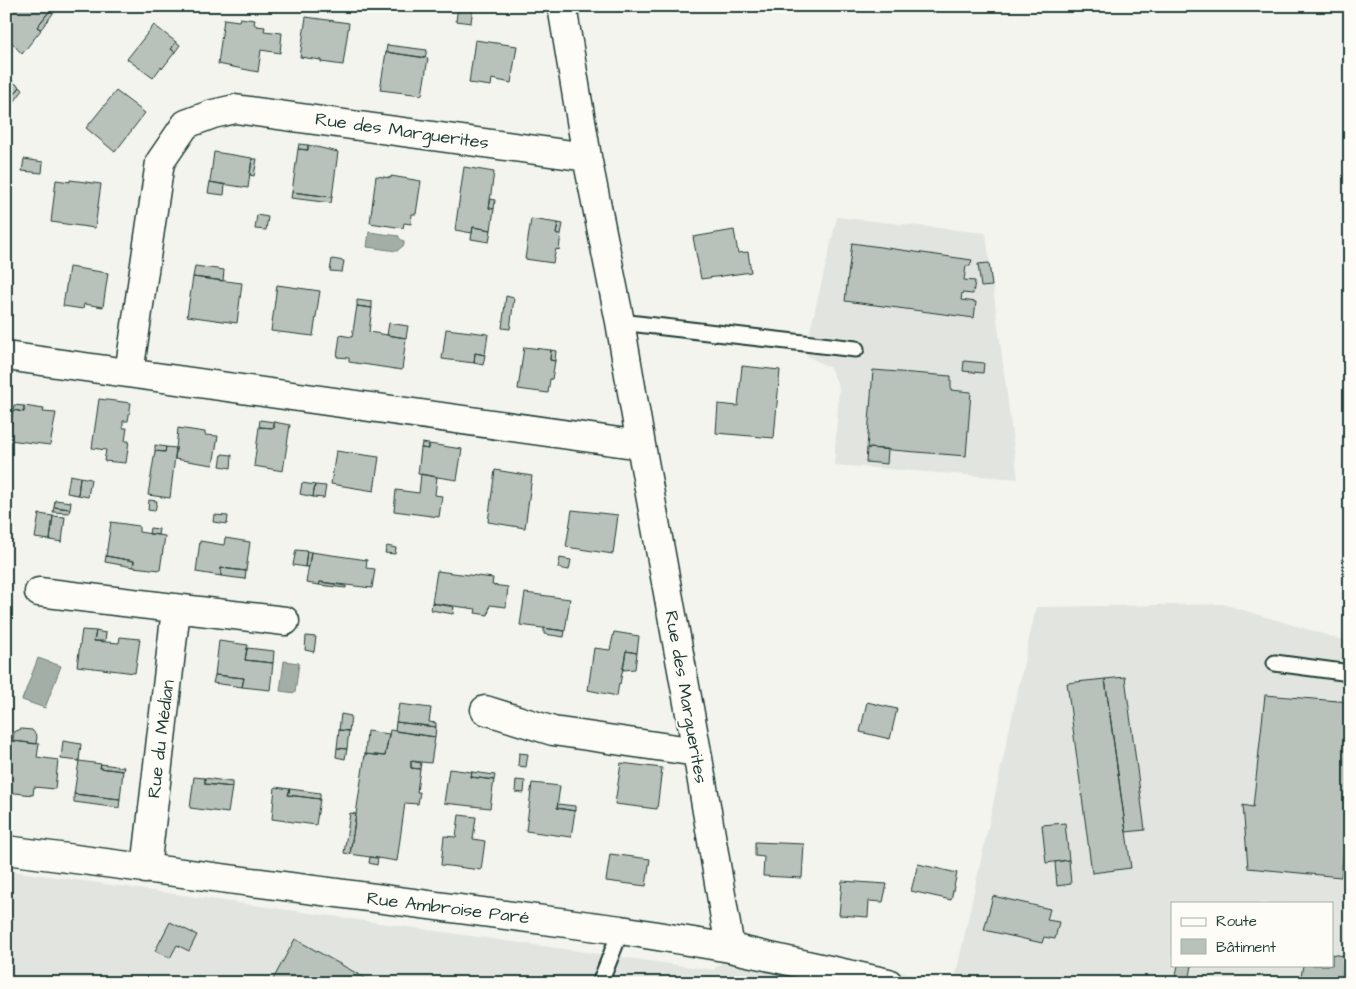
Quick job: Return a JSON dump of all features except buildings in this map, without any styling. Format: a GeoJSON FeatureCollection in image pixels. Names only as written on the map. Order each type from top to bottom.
{"type":"FeatureCollection","features":[{"type":"Feature","properties":{"kind":"street"},"geometry":{"type":"LineString","coordinates":[[562,6],[587,156]]}},
{"type":"Feature","properties":{"kind":"street","name":"Rue des Marguerites"},"geometry":{"type":"LineString","coordinates":[[129,374],[160,162],[186,124],[213,114],[235,109],[587,156],[620,322],[730,948]]}},
{"type":"Feature","properties":{"kind":"street"},"geometry":{"type":"LineString","coordinates":[[6,356],[641,445]]}},
{"type":"Feature","properties":{"kind":"street"},"geometry":{"type":"LineString","coordinates":[[39,592],[285,621]]}},
{"type":"Feature","properties":{"kind":"street","name":"Rue du Médian"},"geometry":{"type":"LineString","coordinates":[[146,869],[176,608]]}},
{"type":"Feature","properties":{"kind":"street"},"geometry":{"type":"LineString","coordinates":[[485,710],[553,731],[697,752]]}},
{"type":"Feature","properties":{"kind":"street","name":"Rue Ambroise Paré"},"geometry":{"type":"LineString","coordinates":[[6,850],[621,930],[730,948],[888,983]]}},
{"type":"Feature","properties":{"kind":"lane"},"geometry":{"type":"LineString","coordinates":[[620,322],[856,349]]}},
{"type":"Feature","properties":{"kind":"lane"},"geometry":{"type":"LineString","coordinates":[[1275,663],[1350,673]]}},
{"type":"Feature","properties":{"kind":"lane"},"geometry":{"type":"LineString","coordinates":[[600,983],[621,930]]}},
{"type":"Feature","properties":{"kind":"shaded area"},"geometry":{"type":"Polygon","coordinates":[[[837,217],[986,233],[1018,479],[834,465],[839,387],[830,368],[807,356],[810,331],[837,217]]]}},
{"type":"Feature","properties":{"kind":"shaded area"},"geometry":{"type":"Polygon","coordinates":[[[369,232],[399,236],[404,245],[397,251],[367,247],[369,232]]]}},
{"type":"Feature","properties":{"kind":"shaded area"},"geometry":{"type":"Polygon","coordinates":[[[1223,604],[1350,642],[1350,983],[954,983],[1036,607],[1223,604]]]}},
{"type":"Feature","properties":{"kind":"shaded area"},"geometry":{"type":"Polygon","coordinates":[[[38,658],[61,666],[45,708],[22,700],[38,658]]]}},
{"type":"Feature","properties":{"kind":"shaded area"},"geometry":{"type":"Polygon","coordinates":[[[284,661],[299,663],[295,693],[280,691],[284,661]]]}},
{"type":"Feature","properties":{"kind":"shaded area"},"geometry":{"type":"Polygon","coordinates":[[[6,870],[713,970],[751,937],[949,983],[6,983],[6,870]]]}}]}
